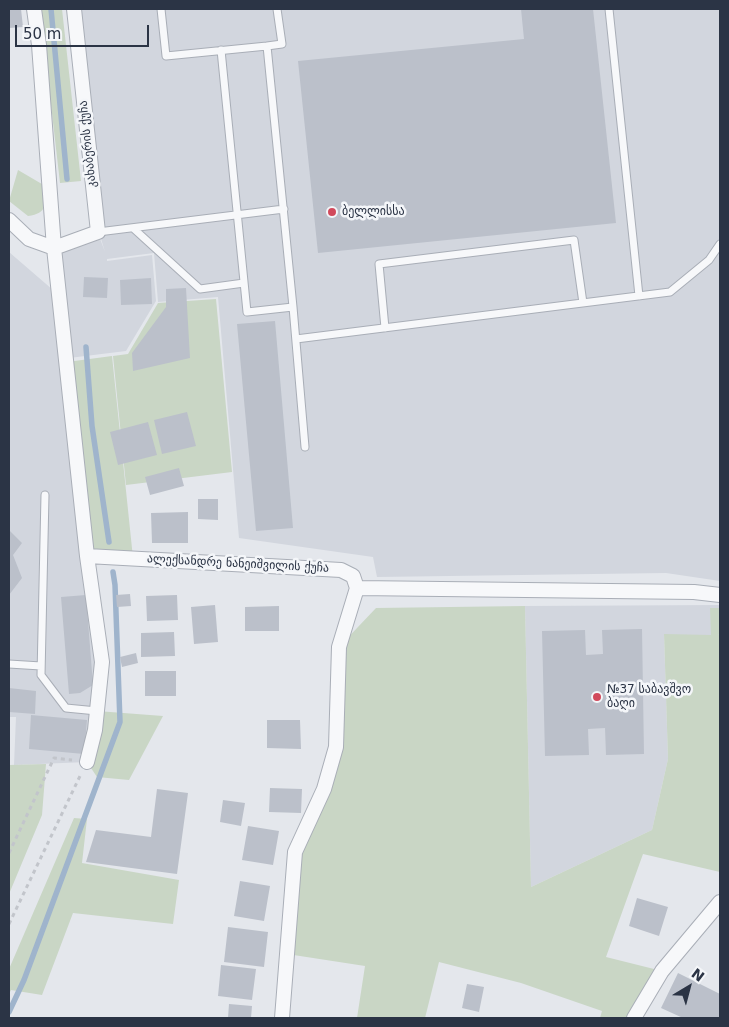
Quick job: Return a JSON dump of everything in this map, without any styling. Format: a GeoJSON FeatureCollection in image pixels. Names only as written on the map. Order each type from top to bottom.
{"type":"FeatureCollection","features":[{"type":"Feature","properties":{"kind":"street"},"geometry":{"type":"LineString","coordinates":[[34,9],[39,45],[54,248],[88,556],[102,662],[95,730],[87,762]]}},
{"type":"Feature","properties":{"kind":"street","name":"კახაბერის ქუჩა"},"geometry":{"type":"LineString","coordinates":[[74,9],[98,232]]}},
{"type":"Feature","properties":{"kind":"street"},"geometry":{"type":"LineString","coordinates":[[9,220],[29,239],[54,248],[98,232]]}},
{"type":"Feature","properties":{"kind":"street","name":"ალექსანდრე ნანეიშვილის ქუჩა"},"geometry":{"type":"LineString","coordinates":[[88,556],[341,570],[353,576],[357,588]]}},
{"type":"Feature","properties":{"kind":"street"},"geometry":{"type":"LineString","coordinates":[[282,1018],[295,852],[324,789],[336,747],[338,647],[357,588],[694,592],[720,596]]}},
{"type":"Feature","properties":{"kind":"street"},"geometry":{"type":"LineString","coordinates":[[634,1018],[662,971],[720,902]]}},
{"type":"Feature","properties":{"kind":"lane"},"geometry":{"type":"LineString","coordinates":[[161,9],[166,56],[282,44],[277,9]]}},
{"type":"Feature","properties":{"kind":"lane"},"geometry":{"type":"LineString","coordinates":[[609,9],[639,296]]}},
{"type":"Feature","properties":{"kind":"lane"},"geometry":{"type":"LineString","coordinates":[[267,46],[296,339],[304,447]]}},
{"type":"Feature","properties":{"kind":"lane"},"geometry":{"type":"LineString","coordinates":[[221,50],[247,312],[293,307]]}},
{"type":"Feature","properties":{"kind":"lane"},"geometry":{"type":"LineString","coordinates":[[98,232],[284,209]]}},
{"type":"Feature","properties":{"kind":"lane"},"geometry":{"type":"LineString","coordinates":[[133,228],[200,289],[244,283]]}},
{"type":"Feature","properties":{"kind":"lane"},"geometry":{"type":"LineString","coordinates":[[385,328],[379,264],[574,240],[582,303]]}},
{"type":"Feature","properties":{"kind":"lane"},"geometry":{"type":"LineString","coordinates":[[709,260],[720,244]]}},
{"type":"Feature","properties":{"kind":"lane"},"geometry":{"type":"LineString","coordinates":[[296,339],[670,292],[720,250]]}},
{"type":"Feature","properties":{"kind":"lane"},"geometry":{"type":"LineString","coordinates":[[45,495],[41,676],[66,708],[97,711]]}},
{"type":"Feature","properties":{"kind":"lane"},"geometry":{"type":"LineString","coordinates":[[9,664],[41,666]]}},
{"type":"Feature","properties":{"kind":"path"},"geometry":{"type":"LineString","coordinates":[[9,853],[54,758],[87,762],[9,924]]}},
{"type":"Feature","properties":{"kind":"shaded area"},"geometry":{"type":"Polygon","coordinates":[[[77,9],[720,9],[720,581],[666,573],[377,577],[373,557],[239,538],[218,297],[158,302],[154,253],[107,259],[107,261],[152,255],[156,301],[126,351],[69,358],[57,251],[99,236],[105,252],[99,232],[77,9]]]}},
{"type":"Feature","properties":{"kind":"shaded area"},"geometry":{"type":"Polygon","coordinates":[[[9,252],[53,290],[102,662],[87,762],[14,765],[16,717],[9,717],[9,252]]]}},
{"type":"Feature","properties":{"kind":"shaded area","name":"№37 საბავშვო ბაღი"},"geometry":{"type":"Polygon","coordinates":[[[720,605],[720,635],[664,635],[668,759],[652,830],[531,887],[525,606],[720,605]]]}},
{"type":"Feature","properties":{"kind":"green space"},"geometry":{"type":"Polygon","coordinates":[[[40,9],[62,9],[81,181],[60,183],[40,9]]]}},
{"type":"Feature","properties":{"kind":"green space"},"geometry":{"type":"Polygon","coordinates":[[[18,170],[47,187],[44,207],[39,213],[28,216],[9,201],[18,170]]]}},
{"type":"Feature","properties":{"kind":"green space"},"geometry":{"type":"Polygon","coordinates":[[[216,299],[232,472],[126,485],[113,356],[128,354],[158,303],[216,299]]]}},
{"type":"Feature","properties":{"kind":"green space"},"geometry":{"type":"Polygon","coordinates":[[[112,356],[133,558],[87,556],[67,362],[112,356]]]}},
{"type":"Feature","properties":{"kind":"green space"},"geometry":{"type":"Polygon","coordinates":[[[525,606],[531,887],[652,830],[668,759],[664,634],[711,635],[710,608],[720,608],[720,634],[718,635],[720,635],[720,872],[643,854],[606,957],[662,971],[634,1018],[600,1018],[602,1011],[521,983],[439,962],[425,1018],[357,1018],[365,966],[287,954],[295,852],[336,747],[339,647],[376,608],[525,606]]]}},
{"type":"Feature","properties":{"kind":"green space"},"geometry":{"type":"Polygon","coordinates":[[[97,711],[163,716],[129,780],[97,777],[87,762],[97,711]]]}},
{"type":"Feature","properties":{"kind":"green space"},"geometry":{"type":"Polygon","coordinates":[[[46,764],[42,815],[9,894],[9,765],[46,764]]]}},
{"type":"Feature","properties":{"kind":"green space"},"geometry":{"type":"Polygon","coordinates":[[[74,818],[87,819],[82,863],[179,880],[173,924],[73,913],[42,995],[11,990],[9,994],[9,969],[74,818]]]}},
{"type":"Feature","properties":{"kind":"building"},"geometry":{"type":"Polygon","coordinates":[[[9,9],[21,9],[23,27],[9,28],[9,9]]]}},
{"type":"Feature","properties":{"kind":"building"},"geometry":{"type":"Polygon","coordinates":[[[521,9],[593,9],[616,223],[318,253],[298,61],[524,39],[521,9]]]}},
{"type":"Feature","properties":{"kind":"building"},"geometry":{"type":"Polygon","coordinates":[[[84,277],[108,278],[107,298],[83,297],[84,277]]]}},
{"type":"Feature","properties":{"kind":"building"},"geometry":{"type":"Polygon","coordinates":[[[151,278],[152,304],[121,305],[120,280],[151,278]]]}},
{"type":"Feature","properties":{"kind":"building"},"geometry":{"type":"Polygon","coordinates":[[[186,288],[190,358],[133,371],[132,353],[166,307],[166,289],[186,288]]]}},
{"type":"Feature","properties":{"kind":"building"},"geometry":{"type":"Polygon","coordinates":[[[275,321],[293,528],[256,531],[237,324],[275,321]]]}},
{"type":"Feature","properties":{"kind":"building"},"geometry":{"type":"Polygon","coordinates":[[[187,412],[196,446],[162,454],[154,420],[187,412]]]}},
{"type":"Feature","properties":{"kind":"building"},"geometry":{"type":"Polygon","coordinates":[[[148,422],[157,455],[118,465],[110,432],[148,422]]]}},
{"type":"Feature","properties":{"kind":"building"},"geometry":{"type":"Polygon","coordinates":[[[179,468],[184,486],[150,495],[145,477],[179,468]]]}},
{"type":"Feature","properties":{"kind":"building"},"geometry":{"type":"Polygon","coordinates":[[[198,499],[218,499],[218,520],[198,519],[198,499]]]}},
{"type":"Feature","properties":{"kind":"building"},"geometry":{"type":"Polygon","coordinates":[[[188,512],[188,543],[152,543],[151,513],[188,512]]]}},
{"type":"Feature","properties":{"kind":"building"},"geometry":{"type":"Polygon","coordinates":[[[9,530],[22,543],[13,555],[22,578],[9,595],[9,530]]]}},
{"type":"Feature","properties":{"kind":"building"},"geometry":{"type":"Polygon","coordinates":[[[130,594],[131,606],[117,607],[116,595],[130,594]]]}},
{"type":"Feature","properties":{"kind":"building"},"geometry":{"type":"Polygon","coordinates":[[[86,595],[93,685],[80,693],[69,694],[61,597],[86,595]]]}},
{"type":"Feature","properties":{"kind":"building"},"geometry":{"type":"Polygon","coordinates":[[[177,595],[178,620],[147,621],[146,596],[177,595]]]}},
{"type":"Feature","properties":{"kind":"building"},"geometry":{"type":"Polygon","coordinates":[[[215,605],[218,642],[194,644],[191,607],[215,605]]]}},
{"type":"Feature","properties":{"kind":"building"},"geometry":{"type":"Polygon","coordinates":[[[279,606],[279,631],[245,631],[245,607],[279,606]]]}},
{"type":"Feature","properties":{"kind":"building"},"geometry":{"type":"Polygon","coordinates":[[[642,629],[644,754],[606,755],[605,728],[588,729],[589,755],[545,756],[542,631],[585,630],[586,655],[603,654],[602,630],[642,629]]]}},
{"type":"Feature","properties":{"kind":"building"},"geometry":{"type":"Polygon","coordinates":[[[174,632],[175,656],[141,657],[141,633],[174,632]]]}},
{"type":"Feature","properties":{"kind":"building"},"geometry":{"type":"Polygon","coordinates":[[[136,653],[138,663],[122,667],[120,657],[136,653]]]}},
{"type":"Feature","properties":{"kind":"building"},"geometry":{"type":"Polygon","coordinates":[[[145,671],[176,671],[176,696],[145,696],[145,671]]]}},
{"type":"Feature","properties":{"kind":"building"},"geometry":{"type":"Polygon","coordinates":[[[9,688],[36,691],[35,714],[9,712],[9,688]]]}},
{"type":"Feature","properties":{"kind":"building"},"geometry":{"type":"Polygon","coordinates":[[[31,715],[87,720],[84,754],[29,749],[31,715]]]}},
{"type":"Feature","properties":{"kind":"building"},"geometry":{"type":"Polygon","coordinates":[[[267,720],[300,720],[301,749],[267,748],[267,720]]]}},
{"type":"Feature","properties":{"kind":"building"},"geometry":{"type":"Polygon","coordinates":[[[270,788],[302,789],[301,813],[269,812],[270,788]]]}},
{"type":"Feature","properties":{"kind":"building"},"geometry":{"type":"Polygon","coordinates":[[[157,789],[188,793],[177,874],[86,862],[96,830],[151,837],[157,789]]]}},
{"type":"Feature","properties":{"kind":"building"},"geometry":{"type":"Polygon","coordinates":[[[223,800],[245,803],[241,826],[220,822],[223,800]]]}},
{"type":"Feature","properties":{"kind":"building"},"geometry":{"type":"Polygon","coordinates":[[[248,826],[279,831],[273,865],[242,860],[248,826]]]}},
{"type":"Feature","properties":{"kind":"building"},"geometry":{"type":"Polygon","coordinates":[[[240,881],[270,886],[264,921],[234,916],[240,881]]]}},
{"type":"Feature","properties":{"kind":"building"},"geometry":{"type":"Polygon","coordinates":[[[637,898],[668,907],[659,936],[629,926],[637,898]]]}},
{"type":"Feature","properties":{"kind":"building"},"geometry":{"type":"Polygon","coordinates":[[[228,927],[268,932],[264,967],[224,962],[228,927]]]}},
{"type":"Feature","properties":{"kind":"building"},"geometry":{"type":"Polygon","coordinates":[[[221,965],[256,969],[252,1000],[218,996],[221,965]]]}},
{"type":"Feature","properties":{"kind":"building"},"geometry":{"type":"Polygon","coordinates":[[[678,973],[720,994],[720,1018],[683,1018],[661,1008],[678,973]]]}},
{"type":"Feature","properties":{"kind":"building"},"geometry":{"type":"Polygon","coordinates":[[[467,984],[484,987],[479,1012],[462,1008],[467,984]]]}},
{"type":"Feature","properties":{"kind":"building"},"geometry":{"type":"Polygon","coordinates":[[[229,1004],[252,1006],[251,1018],[228,1018],[229,1004]]]}},
{"type":"Feature","properties":{"kind":"waterway"},"geometry":{"type":"LineString","coordinates":[[51,9],[67,179]]}},
{"type":"Feature","properties":{"kind":"waterway"},"geometry":{"type":"LineString","coordinates":[[86,347],[92,426],[109,542]]}},
{"type":"Feature","properties":{"kind":"waterway"},"geometry":{"type":"LineString","coordinates":[[9,1012],[24,980],[120,722],[113,572]]}},
{"type":"Feature","properties":{"kind":"place","name":"ბელლისსა"},"geometry":{"type":"Point","coordinates":[332,212]}},
{"type":"Feature","properties":{"kind":"place","name":"№37 საბავშვო ბაღი"},"geometry":{"type":"Point","coordinates":[597,697]}}]}
